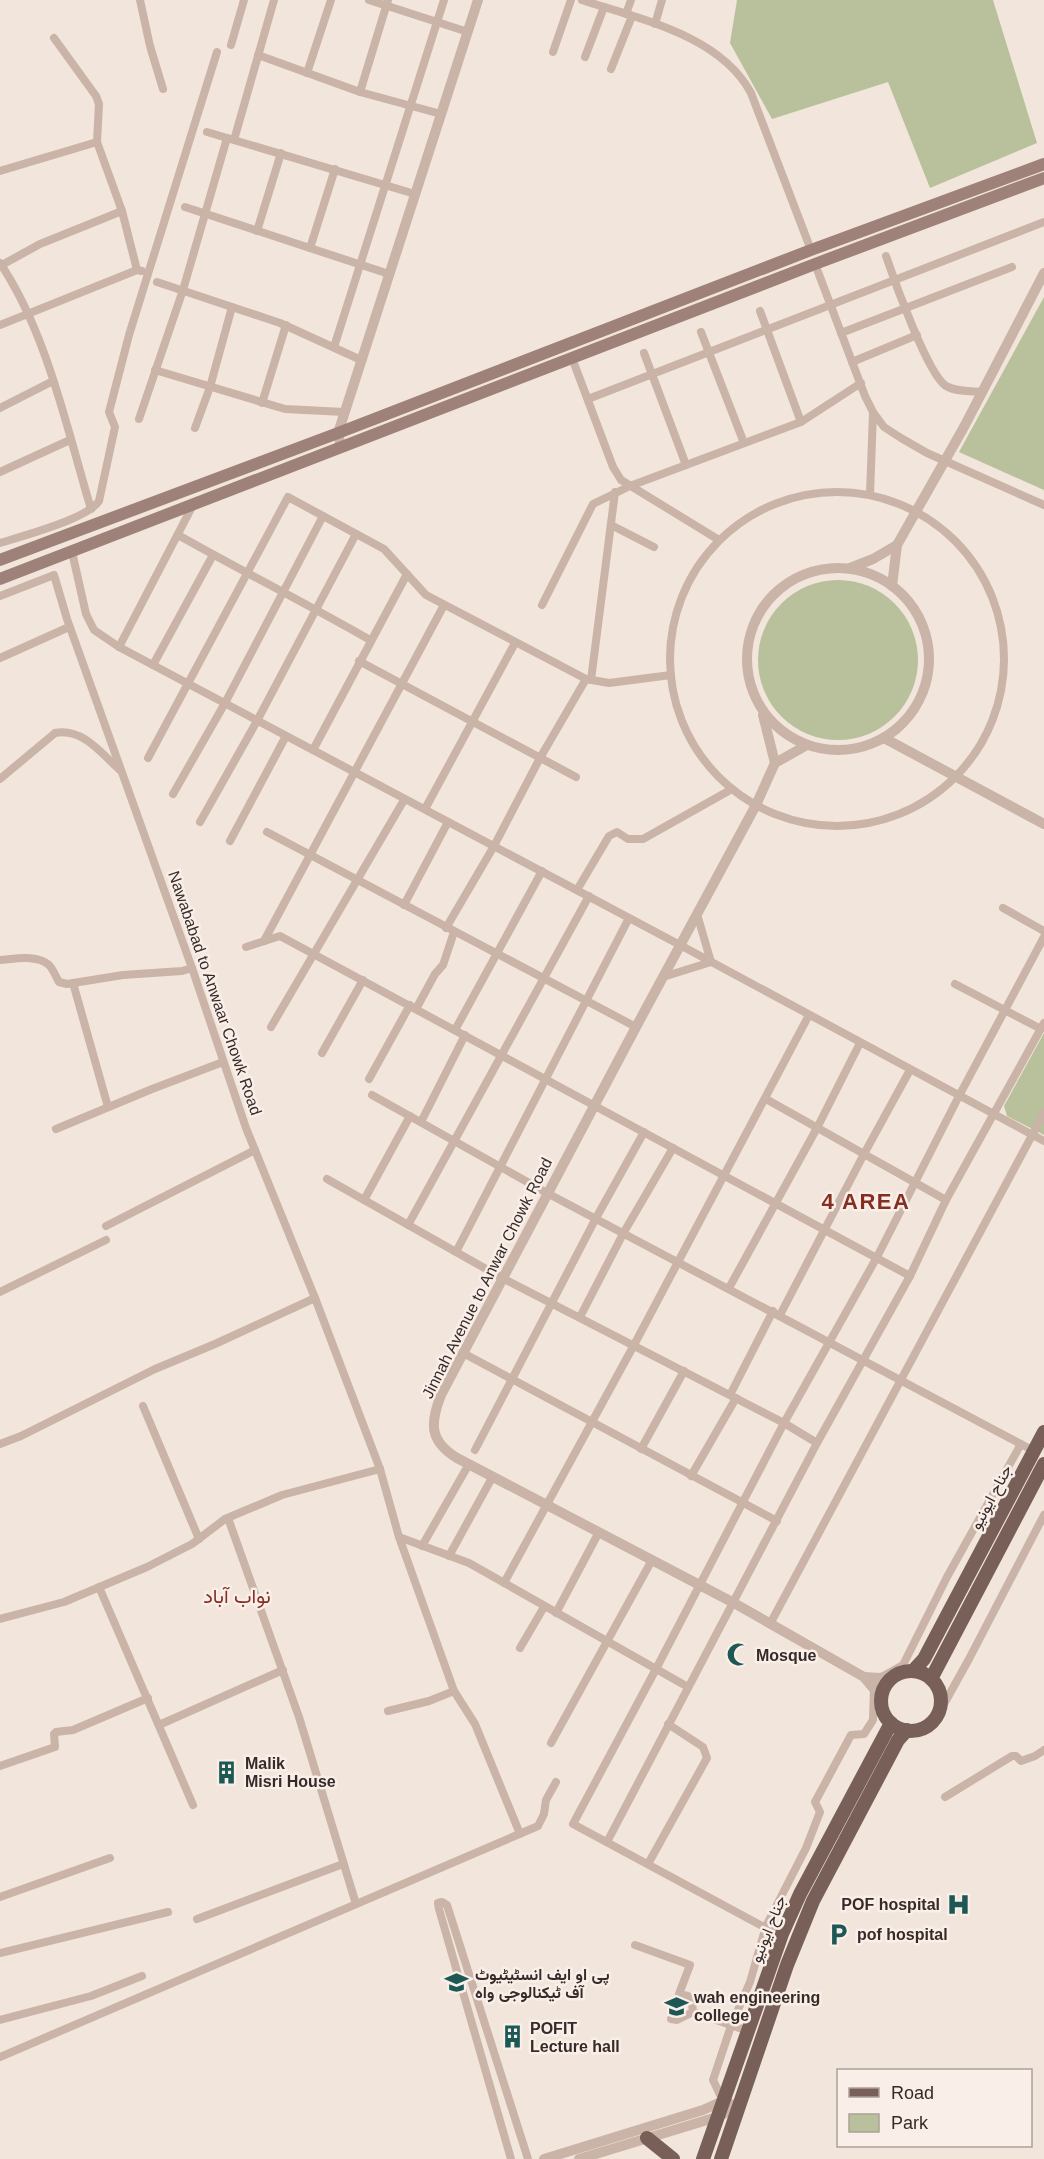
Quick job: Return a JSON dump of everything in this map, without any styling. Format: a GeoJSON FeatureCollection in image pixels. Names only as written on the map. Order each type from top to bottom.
{"type":"FeatureCollection","features":[{"type":"Feature","properties":{"kind":"main road"},"geometry":{"type":"LineString","coordinates":[[0,560],[338,434],[424,398],[811,250],[1044,164]]}},
{"type":"Feature","properties":{"kind":"main road"},"geometry":{"type":"LineString","coordinates":[[0,579],[815,264],[1044,178]]}},
{"type":"Feature","properties":{"kind":"main road"},"geometry":{"type":"LineString","coordinates":[[723,285],[728,298]]}},
{"type":"Feature","properties":{"kind":"main road"},"geometry":{"type":"LineString","coordinates":[[424,398],[430,413]]}},
{"type":"Feature","properties":{"kind":"main road"},"geometry":{"type":"LineString","coordinates":[[111,520],[118,534]]}},
{"type":"Feature","properties":{"kind":"main road","name":"جناح ایونیو"},"geometry":{"type":"LineString","coordinates":[[913,1671],[924,1659],[1028,1448],[1044,1432]]}},
{"type":"Feature","properties":{"kind":"main road","name":"جناح ایونیو"},"geometry":{"type":"LineString","coordinates":[[932,1678],[1044,1464]]}},
{"type":"Feature","properties":{"kind":"main road"},"geometry":{"type":"LineString","coordinates":[[904,1671],[913,1671],[932,1678],[941,1695],[941,1704],[939,1713],[926,1727],[907,1730],[891,1723],[882,1707],[884,1689],[895,1675],[904,1671]]}},
{"type":"Feature","properties":{"kind":"main road","name":"جناح ایونیو"},"geometry":{"type":"LineString","coordinates":[[703,2159],[782,1934],[800,1894],[891,1723]]}},
{"type":"Feature","properties":{"kind":"main road","name":"جناح ایونیو"},"geometry":{"type":"LineString","coordinates":[[720,2159],[787,1965],[813,1901],[898,1740],[907,1730]]}},
{"type":"Feature","properties":{"kind":"main road"},"geometry":{"type":"LineString","coordinates":[[645,2133],[673,2159]]}},
{"type":"Feature","properties":{"kind":"street"},"geometry":{"type":"LineString","coordinates":[[140,0],[163,89]]}},
{"type":"Feature","properties":{"kind":"street"},"geometry":{"type":"LineString","coordinates":[[231,45],[244,0]]}},
{"type":"Feature","properties":{"kind":"street"},"geometry":{"type":"LineString","coordinates":[[138,419],[183,290],[274,0]]}},
{"type":"Feature","properties":{"kind":"street"},"geometry":{"type":"LineString","coordinates":[[307,73],[331,0]]}},
{"type":"Feature","properties":{"kind":"street"},"geometry":{"type":"LineString","coordinates":[[369,0],[387,3],[468,32]]}},
{"type":"Feature","properties":{"kind":"street"},"geometry":{"type":"LineString","coordinates":[[334,347],[444,0]]}},
{"type":"Feature","properties":{"kind":"street"},"geometry":{"type":"LineString","coordinates":[[341,447],[338,434],[344,412],[478,0]]}},
{"type":"Feature","properties":{"kind":"street"},"geometry":{"type":"LineString","coordinates":[[553,52],[571,0]]}},
{"type":"Feature","properties":{"kind":"street"},"geometry":{"type":"LineString","coordinates":[[582,0],[601,4],[681,32],[733,66],[743,77],[751,93],[811,250]]}},
{"type":"Feature","properties":{"kind":"street"},"geometry":{"type":"LineString","coordinates":[[610,69],[629,15],[631,0]]}},
{"type":"Feature","properties":{"kind":"street"},"geometry":{"type":"LineString","coordinates":[[655,24],[662,0]]}},
{"type":"Feature","properties":{"kind":"street"},"geometry":{"type":"LineString","coordinates":[[360,92],[387,3]]}},
{"type":"Feature","properties":{"kind":"street"},"geometry":{"type":"LineString","coordinates":[[585,57],[601,4]]}},
{"type":"Feature","properties":{"kind":"street"},"geometry":{"type":"LineString","coordinates":[[54,38],[96,96],[99,104],[97,142],[122,211],[137,270]]}},
{"type":"Feature","properties":{"kind":"street"},"geometry":{"type":"LineString","coordinates":[[0,543],[49,527],[91,509],[99,501],[115,427],[109,412],[129,335],[218,52]]}},
{"type":"Feature","properties":{"kind":"street"},"geometry":{"type":"LineString","coordinates":[[258,55],[360,92],[441,114]]}},
{"type":"Feature","properties":{"kind":"street"},"geometry":{"type":"LineString","coordinates":[[207,132],[415,194]]}},
{"type":"Feature","properties":{"kind":"street"},"geometry":{"type":"LineString","coordinates":[[0,171],[97,142]]}},
{"type":"Feature","properties":{"kind":"street"},"geometry":{"type":"LineString","coordinates":[[256,231],[281,153]]}},
{"type":"Feature","properties":{"kind":"street"},"geometry":{"type":"LineString","coordinates":[[310,248],[335,169]]}},
{"type":"Feature","properties":{"kind":"street"},"geometry":{"type":"LineString","coordinates":[[185,207],[389,274]]}},
{"type":"Feature","properties":{"kind":"street"},"geometry":{"type":"LineString","coordinates":[[91,509],[53,381],[28,313],[18,291],[0,265],[40,244],[122,211]]}},
{"type":"Feature","properties":{"kind":"street"},"geometry":{"type":"LineString","coordinates":[[588,399],[1044,222]]}},
{"type":"Feature","properties":{"kind":"street"},"geometry":{"type":"LineString","coordinates":[[886,256],[905,307],[935,375],[943,385],[950,388],[982,392]]}},
{"type":"Feature","properties":{"kind":"street"},"geometry":{"type":"LineString","coordinates":[[815,264],[873,412],[884,427],[927,453],[1044,505]]}},
{"type":"Feature","properties":{"kind":"street"},"geometry":{"type":"LineString","coordinates":[[841,333],[1012,267]]}},
{"type":"Feature","properties":{"kind":"street"},"geometry":{"type":"LineString","coordinates":[[0,325],[137,270],[149,272]]}},
{"type":"Feature","properties":{"kind":"street"},"geometry":{"type":"LineString","coordinates":[[892,586],[897,545],[945,461],[1043,276]]}},
{"type":"Feature","properties":{"kind":"street"},"geometry":{"type":"LineString","coordinates":[[157,282],[286,325],[362,360]]}},
{"type":"Feature","properties":{"kind":"street"},"geometry":{"type":"LineString","coordinates":[[195,428],[210,387],[232,307]]}},
{"type":"Feature","properties":{"kind":"street"},"geometry":{"type":"LineString","coordinates":[[760,311],[801,422]]}},
{"type":"Feature","properties":{"kind":"street"},"geometry":{"type":"LineString","coordinates":[[262,404],[286,325]]}},
{"type":"Feature","properties":{"kind":"street"},"geometry":{"type":"LineString","coordinates":[[701,332],[744,444]]}},
{"type":"Feature","properties":{"kind":"street"},"geometry":{"type":"LineString","coordinates":[[852,362],[917,335]]}},
{"type":"Feature","properties":{"kind":"street"},"geometry":{"type":"LineString","coordinates":[[644,353],[686,465]]}},
{"type":"Feature","properties":{"kind":"street"},"geometry":{"type":"LineString","coordinates":[[572,358],[621,480],[719,540]]}},
{"type":"Feature","properties":{"kind":"street"},"geometry":{"type":"LineString","coordinates":[[155,370],[262,404],[285,409],[344,412]]}},
{"type":"Feature","properties":{"kind":"street"},"geometry":{"type":"LineString","coordinates":[[0,408],[53,381]]}},
{"type":"Feature","properties":{"kind":"street"},"geometry":{"type":"LineString","coordinates":[[542,605],[593,504],[630,486],[801,422],[861,383]]}},
{"type":"Feature","properties":{"kind":"street"},"geometry":{"type":"LineString","coordinates":[[870,494],[873,412]]}},
{"type":"Feature","properties":{"kind":"street"},"geometry":{"type":"LineString","coordinates":[[0,472],[70,440]]}},
{"type":"Feature","properties":{"kind":"street"},"geometry":{"type":"LineString","coordinates":[[843,491],[886,498],[916,511],[940,527],[961,546],[978,569],[991,594],[1002,630],[1004,677],[998,705],[988,732],[974,756],[956,778],[935,795],[912,809],[887,819],[861,825],[807,824],[756,805],[732,789],[702,757],[681,718],[671,675],[671,642],[680,602],[690,579],[703,558],[740,522],[764,508],[789,498],[816,492],[843,491]]}},
{"type":"Feature","properties":{"kind":"street"},"geometry":{"type":"LineString","coordinates":[[369,1079],[413,1007],[443,965],[450,930],[540,758],[588,680],[615,492]]}},
{"type":"Feature","properties":{"kind":"street"},"geometry":{"type":"LineString","coordinates":[[148,758],[288,498],[384,549],[426,595],[588,680],[609,683],[671,675]]}},
{"type":"Feature","properties":{"kind":"street"},"geometry":{"type":"LineString","coordinates":[[119,647],[193,505]]}},
{"type":"Feature","properties":{"kind":"street"},"geometry":{"type":"LineString","coordinates":[[173,794],[225,703],[323,516]]}},
{"type":"Feature","properties":{"kind":"street"},"geometry":{"type":"LineString","coordinates":[[611,525],[654,547]]}},
{"type":"Feature","properties":{"kind":"street"},"geometry":{"type":"LineString","coordinates":[[200,822],[257,721],[356,534]]}},
{"type":"Feature","properties":{"kind":"street"},"geometry":{"type":"LineString","coordinates":[[178,535],[370,640]]}},
{"type":"Feature","properties":{"kind":"street"},"geometry":{"type":"LineString","coordinates":[[807,746],[775,763],[762,711],[748,679],[747,644],[760,611],[783,585],[815,570],[850,568],[873,559],[897,545]]}},
{"type":"Feature","properties":{"kind":"street"},"geometry":{"type":"LineString","coordinates":[[72,552],[86,614],[94,630],[119,647],[404,800],[578,890],[1044,1141]]}},
{"type":"Feature","properties":{"kind":"street"},"geometry":{"type":"LineString","coordinates":[[153,665],[213,555]]}},
{"type":"Feature","properties":{"kind":"street"},"geometry":{"type":"LineString","coordinates":[[762,711],[782,732],[807,746],[833,751],[859,748],[884,738],[907,719],[922,694],[929,665],[926,635],[913,608],[892,586],[872,575],[850,568]]}},
{"type":"Feature","properties":{"kind":"street"},"geometry":{"type":"LineString","coordinates":[[312,750],[407,574]]}},
{"type":"Feature","properties":{"kind":"street","name":"Nawababad to Anwaar Chowk Road"},"geometry":{"type":"LineString","coordinates":[[0,596],[54,575],[69,627],[255,1150],[315,1298],[380,1469],[399,1537],[454,1691],[476,1724],[520,1834]]}},
{"type":"Feature","properties":{"kind":"street"},"geometry":{"type":"LineString","coordinates":[[264,941],[444,605]]}},
{"type":"Feature","properties":{"kind":"street"},"geometry":{"type":"LineString","coordinates":[[0,658],[69,627]]}},
{"type":"Feature","properties":{"kind":"street"},"geometry":{"type":"LineString","coordinates":[[425,809],[515,643]]}},
{"type":"Feature","properties":{"kind":"street"},"geometry":{"type":"LineString","coordinates":[[359,661],[576,777]]}},
{"type":"Feature","properties":{"kind":"street"},"geometry":{"type":"LineString","coordinates":[[0,778],[59,732],[81,736],[120,771]]}},
{"type":"Feature","properties":{"kind":"street"},"geometry":{"type":"LineString","coordinates":[[230,841],[286,736]]}},
{"type":"Feature","properties":{"kind":"street"},"geometry":{"type":"LineString","coordinates":[[884,738],[1044,824]]}},
{"type":"Feature","properties":{"kind":"street","name":"Jinnah Avenue to Anwar Chowk Road"},"geometry":{"type":"LineString","coordinates":[[775,763],[756,805],[441,1395],[433,1416],[434,1434],[443,1449],[469,1464],[734,1603],[864,1677]]}},
{"type":"Feature","properties":{"kind":"street"},"geometry":{"type":"LineString","coordinates":[[578,890],[609,836],[616,832],[628,838],[643,838],[732,789]]}},
{"type":"Feature","properties":{"kind":"street"},"geometry":{"type":"LineString","coordinates":[[271,1027],[404,800]]}},
{"type":"Feature","properties":{"kind":"street"},"geometry":{"type":"LineString","coordinates":[[404,905],[448,822]]}},
{"type":"Feature","properties":{"kind":"street"},"geometry":{"type":"LineString","coordinates":[[267,832],[636,1027]]}},
{"type":"Feature","properties":{"kind":"street"},"geometry":{"type":"LineString","coordinates":[[455,1030],[542,871]]}},
{"type":"Feature","properties":{"kind":"street"},"geometry":{"type":"LineString","coordinates":[[408,1225],[589,896]]}},
{"type":"Feature","properties":{"kind":"street"},"geometry":{"type":"LineString","coordinates":[[1003,908],[1044,932]]}},
{"type":"Feature","properties":{"kind":"street"},"geometry":{"type":"LineString","coordinates":[[697,914],[711,962]]}},
{"type":"Feature","properties":{"kind":"street"},"geometry":{"type":"LineString","coordinates":[[456,1252],[629,918]]}},
{"type":"Feature","properties":{"kind":"street"},"geometry":{"type":"LineString","coordinates":[[246,947],[280,936],[910,1276]]}},
{"type":"Feature","properties":{"kind":"street"},"geometry":{"type":"LineString","coordinates":[[782,1934],[766,1928],[573,1824],[784,1423],[877,1257],[1044,937]]}},
{"type":"Feature","properties":{"kind":"street"},"geometry":{"type":"LineString","coordinates":[[0,960],[27,958],[41,961],[49,965],[59,982],[73,983],[192,968]]}},
{"type":"Feature","properties":{"kind":"street"},"geometry":{"type":"LineString","coordinates":[[663,977],[711,962]]}},
{"type":"Feature","properties":{"kind":"street"},"geometry":{"type":"LineString","coordinates":[[322,1053],[363,980]]}},
{"type":"Feature","properties":{"kind":"street"},"geometry":{"type":"LineString","coordinates":[[73,983],[108,1107]]}},
{"type":"Feature","properties":{"kind":"street"},"geometry":{"type":"LineString","coordinates":[[607,1842],[818,1443],[910,1276],[946,1200],[1042,1026],[955,984]]}},
{"type":"Feature","properties":{"kind":"street"},"geometry":{"type":"LineString","coordinates":[[504,1583],[634,1345],[809,1015]]}},
{"type":"Feature","properties":{"kind":"street"},"geometry":{"type":"LineString","coordinates":[[421,1122],[465,1035]]}},
{"type":"Feature","properties":{"kind":"street"},"geometry":{"type":"LineString","coordinates":[[729,1288],[774,1202],[817,1128],[860,1043]]}},
{"type":"Feature","properties":{"kind":"street"},"geometry":{"type":"LineString","coordinates":[[56,1129],[224,1062]]}},
{"type":"Feature","properties":{"kind":"street"},"geometry":{"type":"LineString","coordinates":[[691,1476],[910,1070]]}},
{"type":"Feature","properties":{"kind":"street"},"geometry":{"type":"LineString","coordinates":[[372,1095],[547,1193],[1028,1448],[947,1577],[903,1665],[880,1678],[874,1689],[873,1719],[864,1734],[851,1735],[815,1802],[820,1812],[806,1848],[766,1928],[750,1982],[731,2026],[714,2080],[723,2101],[738,2107]]}},
{"type":"Feature","properties":{"kind":"street"},"geometry":{"type":"LineString","coordinates":[[766,1099],[946,1200]]}},
{"type":"Feature","properties":{"kind":"street"},"geometry":{"type":"LineString","coordinates":[[770,1624],[1044,1113]]}},
{"type":"Feature","properties":{"kind":"street"},"geometry":{"type":"LineString","coordinates":[[364,1200],[410,1116]]}},
{"type":"Feature","properties":{"kind":"street"},"geometry":{"type":"LineString","coordinates":[[475,1449],[596,1218],[644,1132]]}},
{"type":"Feature","properties":{"kind":"street"},"geometry":{"type":"LineString","coordinates":[[580,1317],[624,1232],[673,1148]]}},
{"type":"Feature","properties":{"kind":"street"},"geometry":{"type":"LineString","coordinates":[[106,1226],[255,1150]]}},
{"type":"Feature","properties":{"kind":"street"},"geometry":{"type":"LineString","coordinates":[[327,1179],[502,1278],[784,1423],[818,1443]]}},
{"type":"Feature","properties":{"kind":"street"},"geometry":{"type":"LineString","coordinates":[[0,1292],[106,1240]]}},
{"type":"Feature","properties":{"kind":"street"},"geometry":{"type":"LineString","coordinates":[[0,1444],[31,1431],[155,1369],[315,1298]]}},
{"type":"Feature","properties":{"kind":"street"},"geometry":{"type":"LineString","coordinates":[[463,1353],[777,1521]]}},
{"type":"Feature","properties":{"kind":"street"},"geometry":{"type":"LineString","coordinates":[[641,1449],[684,1371]]}},
{"type":"Feature","properties":{"kind":"street"},"geometry":{"type":"LineString","coordinates":[[143,1406],[199,1539]]}},
{"type":"Feature","properties":{"kind":"street"},"geometry":{"type":"LineString","coordinates":[[422,1546],[469,1464]]}},
{"type":"Feature","properties":{"kind":"street"},"geometry":{"type":"LineString","coordinates":[[0,1619],[64,1602],[147,1567],[199,1539],[228,1518],[282,1496],[380,1469]]}},
{"type":"Feature","properties":{"kind":"street"},"geometry":{"type":"LineString","coordinates":[[449,1556],[493,1476]]}},
{"type":"Feature","properties":{"kind":"street"},"geometry":{"type":"LineString","coordinates":[[939,1713],[1044,1515]]}},
{"type":"Feature","properties":{"kind":"street"},"geometry":{"type":"LineString","coordinates":[[228,1518],[284,1670],[356,1904]]}},
{"type":"Feature","properties":{"kind":"street"},"geometry":{"type":"LineString","coordinates":[[556,1613],[598,1532]]}},
{"type":"Feature","properties":{"kind":"street"},"geometry":{"type":"LineString","coordinates":[[399,1537],[470,1563],[688,1688]]}},
{"type":"Feature","properties":{"kind":"street"},"geometry":{"type":"LineString","coordinates":[[551,1743],[652,1560]]}},
{"type":"Feature","properties":{"kind":"street"},"geometry":{"type":"LineString","coordinates":[[99,1587],[193,1805]]}},
{"type":"Feature","properties":{"kind":"street"},"geometry":{"type":"LineString","coordinates":[[520,1648],[544,1606]]}},
{"type":"Feature","properties":{"kind":"street"},"geometry":{"type":"LineString","coordinates":[[159,1725],[284,1670]]}},
{"type":"Feature","properties":{"kind":"street"},"geometry":{"type":"LineString","coordinates":[[864,1677],[880,1678],[895,1675]]}},
{"type":"Feature","properties":{"kind":"street"},"geometry":{"type":"LineString","coordinates":[[864,1677],[874,1689],[882,1707]]}},
{"type":"Feature","properties":{"kind":"street"},"geometry":{"type":"LineString","coordinates":[[388,1712],[429,1701],[454,1691]]}},
{"type":"Feature","properties":{"kind":"street"},"geometry":{"type":"LineString","coordinates":[[0,1766],[55,1747],[54,1734],[56,1732],[73,1730],[148,1698]]}},
{"type":"Feature","properties":{"kind":"street"},"geometry":{"type":"LineString","coordinates":[[648,1864],[707,1758],[703,1747],[669,1725]]}},
{"type":"Feature","properties":{"kind":"street"},"geometry":{"type":"LineString","coordinates":[[945,1797],[1012,1756],[1016,1756],[1021,1761],[1044,1750]]}},
{"type":"Feature","properties":{"kind":"street"},"geometry":{"type":"LineString","coordinates":[[0,2057],[538,1826],[544,1814],[546,1800],[556,1782]]}},
{"type":"Feature","properties":{"kind":"street"},"geometry":{"type":"LineString","coordinates":[[0,1897],[111,1858]]}},
{"type":"Feature","properties":{"kind":"street"},"geometry":{"type":"LineString","coordinates":[[197,1919],[343,1864]]}},
{"type":"Feature","properties":{"kind":"street"},"geometry":{"type":"LineString","coordinates":[[511,2159],[438,1903],[442,1902],[447,1905],[528,2159]]}},
{"type":"Feature","properties":{"kind":"street"},"geometry":{"type":"LineString","coordinates":[[0,1953],[168,1912]]}},
{"type":"Feature","properties":{"kind":"street"},"geometry":{"type":"LineString","coordinates":[[635,1945],[690,1965],[679,1994],[688,1996],[693,2012]]}},
{"type":"Feature","properties":{"kind":"street"},"geometry":{"type":"LineString","coordinates":[[0,2020],[91,1996],[142,1976]]}},
{"type":"Feature","properties":{"kind":"street"},"geometry":{"type":"LineString","coordinates":[[671,2019],[677,2020],[693,2012],[748,2031]]}},
{"type":"Feature","properties":{"kind":"street"},"geometry":{"type":"LineString","coordinates":[[579,2159],[723,2101]]}},
{"type":"Feature","properties":{"kind":"street"},"geometry":{"type":"LineString","coordinates":[[544,2159],[717,2117],[738,2107]]}},
{"type":"Feature","properties":{"kind":"green space"},"geometry":{"type":"Polygon","coordinates":[[[737,0],[993,0],[1037,143],[930,188],[888,82],[772,119],[730,43],[737,0]]]}},
{"type":"Feature","properties":{"kind":"green space"},"geometry":{"type":"Polygon","coordinates":[[[1044,297],[1044,490],[959,452],[1044,297]]]}},
{"type":"Feature","properties":{"kind":"green space"},"geometry":{"type":"Polygon","coordinates":[[[838,580],[869,586],[894,604],[912,629],[918,660],[912,691],[894,716],[869,734],[838,740],[807,734],[782,716],[764,691],[758,660],[764,629],[782,604],[807,586],[838,580]]]}},
{"type":"Feature","properties":{"kind":"green space"},"geometry":{"type":"Polygon","coordinates":[[[1044,1033],[1044,1135],[1007,1116],[1004,1106],[1044,1033]]]}},
{"type":"Feature","properties":{"kind":"place","name":"Mosque"},"geometry":{"type":"Point","coordinates":[738,1655]}},
{"type":"Feature","properties":{"kind":"place","name":"Malik Misri House"},"geometry":{"type":"Point","coordinates":[227,1772]}},
{"type":"Feature","properties":{"kind":"place","name":"POF hospital"},"geometry":{"type":"Point","coordinates":[958,1904]}},
{"type":"Feature","properties":{"kind":"place","name":"pof hospital"},"geometry":{"type":"Point","coordinates":[839,1934]}},
{"type":"Feature","properties":{"kind":"place","name":"پی او ایف انسٹیٹیوٹ آف ٹیکنالوجی واہ"},"geometry":{"type":"Point","coordinates":[457,1983]}},
{"type":"Feature","properties":{"kind":"place","name":"wah engineering college"},"geometry":{"type":"Point","coordinates":[676,2006]}},
{"type":"Feature","properties":{"kind":"place","name":"POFIT Lecture hall"},"geometry":{"type":"Point","coordinates":[512,2037]}},
{"type":"Feature","properties":{"kind":"district","name":"4 AREA"},"geometry":{"type":"Point","coordinates":[866,1201]}},
{"type":"Feature","properties":{"kind":"district","name":"نواب آباد"},"geometry":{"type":"Point","coordinates":[237,1596]}}]}
